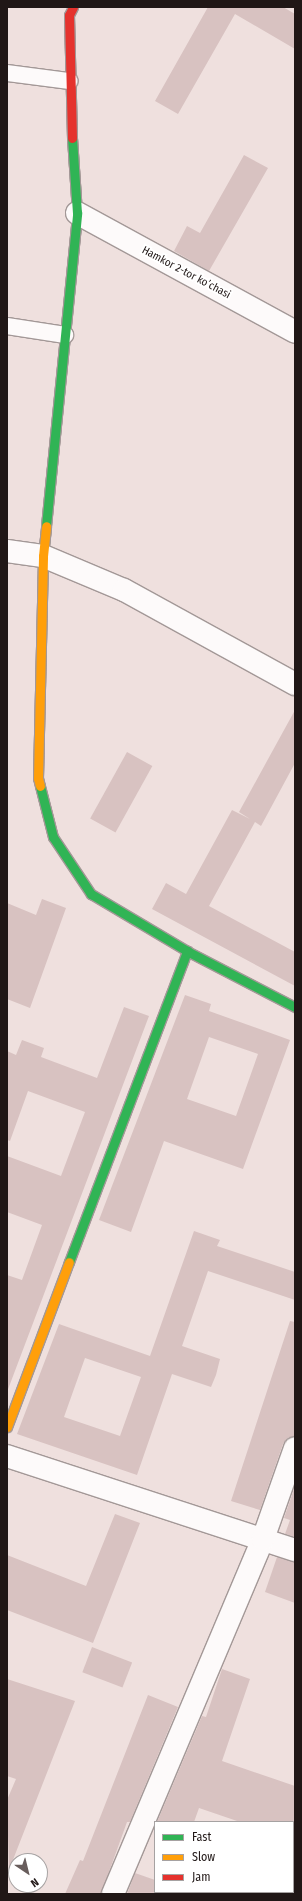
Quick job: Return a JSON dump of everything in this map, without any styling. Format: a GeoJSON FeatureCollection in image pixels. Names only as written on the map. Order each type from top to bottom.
{"type":"FeatureCollection","features":[{"type":"Feature","properties":{"kind":"street"},"geometry":{"type":"LineString","coordinates":[[73,7],[69,15],[69,81],[77,214],[43,556],[38,778],[53,837],[91,894],[187,951],[295,1007]]}},
{"type":"Feature","properties":{"kind":"street","name":"Hamkor 2-tor koʼchasi"},"geometry":{"type":"LineString","coordinates":[[77,214],[295,332]]}},
{"type":"Feature","properties":{"kind":"street"},"geometry":{"type":"LineString","coordinates":[[7,551],[43,556],[124,590],[295,684]]}},
{"type":"Feature","properties":{"kind":"street"},"geometry":{"type":"LineString","coordinates":[[7,1427],[187,951]]}},
{"type":"Feature","properties":{"kind":"street"},"geometry":{"type":"LineString","coordinates":[[113,1894],[263,1539],[295,1448]]}},
{"type":"Feature","properties":{"kind":"street"},"geometry":{"type":"LineString","coordinates":[[7,1456],[295,1550]]}},
{"type":"Feature","properties":{"kind":"lane"},"geometry":{"type":"LineString","coordinates":[[7,73],[69,81]]}},
{"type":"Feature","properties":{"kind":"lane"},"geometry":{"type":"LineString","coordinates":[[7,326],[65,335]]}},
{"type":"Feature","properties":{"kind":"building"},"geometry":{"type":"Polygon","coordinates":[[[208,7],[283,7],[295,14],[295,49],[235,14],[178,114],[155,101],[208,7]]]}},
{"type":"Feature","properties":{"kind":"building"},"geometry":{"type":"Polygon","coordinates":[[[244,155],[268,168],[209,271],[174,251],[187,226],[200,233],[244,155]]]}},
{"type":"Feature","properties":{"kind":"building"},"geometry":{"type":"Polygon","coordinates":[[[295,710],[295,763],[261,826],[255,822],[209,906],[295,952],[295,986],[152,909],[166,883],[186,894],[232,810],[250,819],[239,812],[295,710]]]}},
{"type":"Feature","properties":{"kind":"building"},"geometry":{"type":"Polygon","coordinates":[[[127,752],[152,766],[116,833],[90,818],[127,752]]]}},
{"type":"Feature","properties":{"kind":"building"},"geometry":{"type":"Polygon","coordinates":[[[42,899],[66,908],[30,1008],[7,999],[7,903],[36,915],[42,899]]]}},
{"type":"Feature","properties":{"kind":"building"},"geometry":{"type":"Polygon","coordinates":[[[185,995],[211,1004],[209,1011],[290,1040],[243,1169],[164,1141],[131,1232],[99,1220],[185,995]],[[209,1037],[187,1099],[236,1116],[258,1054],[209,1037]]]}},
{"type":"Feature","properties":{"kind":"building"},"geometry":{"type":"Polygon","coordinates":[[[124,1007],[149,1016],[7,1392],[7,1275],[22,1280],[42,1225],[7,1212],[7,1156],[61,1176],[85,1112],[28,1091],[10,1141],[7,1140],[7,1051],[16,1055],[22,1040],[44,1048],[41,1057],[97,1078],[124,1007]]]}},
{"type":"Feature","properties":{"kind":"building"},"geometry":{"type":"Polygon","coordinates":[[[194,1231],[220,1240],[217,1246],[295,1272],[295,1300],[208,1271],[182,1346],[220,1359],[216,1375],[211,1387],[172,1374],[137,1475],[17,1434],[59,1324],[150,1356],[194,1231]],[[85,1358],[64,1417],[120,1436],[141,1377],[85,1358]]]}},
{"type":"Feature","properties":{"kind":"building"},"geometry":{"type":"Polygon","coordinates":[[[290,1321],[295,1322],[295,1436],[287,1438],[283,1444],[260,1510],[231,1501],[290,1321]]]}},
{"type":"Feature","properties":{"kind":"building"},"geometry":{"type":"Polygon","coordinates":[[[295,1486],[295,1537],[285,1534],[290,1520],[284,1518],[295,1486]]]}},
{"type":"Feature","properties":{"kind":"building"},"geometry":{"type":"Polygon","coordinates":[[[115,1514],[140,1523],[93,1643],[7,1610],[7,1555],[86,1586],[115,1514]]]}},
{"type":"Feature","properties":{"kind":"building"},"geometry":{"type":"Polygon","coordinates":[[[277,1557],[295,1562],[295,1603],[265,1592],[277,1557]]]}},
{"type":"Feature","properties":{"kind":"building"},"geometry":{"type":"Polygon","coordinates":[[[92,1647],[132,1662],[122,1688],[82,1672],[92,1647]]]}},
{"type":"Feature","properties":{"kind":"building"},"geometry":{"type":"Polygon","coordinates":[[[222,1669],[250,1679],[222,1761],[295,1786],[295,1822],[237,1821],[199,1808],[194,1821],[157,1821],[202,1716],[206,1717],[222,1669]]]}},
{"type":"Feature","properties":{"kind":"building"},"geometry":{"type":"Polygon","coordinates":[[[7,1679],[75,1701],[16,1853],[9,1853],[7,1800],[16,1779],[7,1776],[7,1679]]]}},
{"type":"Feature","properties":{"kind":"building"},"geometry":{"type":"Polygon","coordinates":[[[148,1695],[178,1707],[130,1822],[127,1822],[101,1894],[65,1894],[80,1860],[83,1861],[148,1695]]]}},
{"type":"Feature","properties":{"kind":"building"},"geometry":{"type":"Polygon","coordinates":[[[135,1873],[154,1880],[154,1893],[184,1893],[184,1894],[127,1894],[135,1873]]]}},
{"type":"Feature","properties":{"kind":"traffic: fast"},"geometry":{"type":"LineString","coordinates":[[46,526],[77,213],[72,138]]}},
{"type":"Feature","properties":{"kind":"traffic: fast"},"geometry":{"type":"LineString","coordinates":[[40,786],[53,837],[91,894],[187,951],[295,1007]]}},
{"type":"Feature","properties":{"kind":"traffic: fast"},"geometry":{"type":"LineString","coordinates":[[69,1262],[187,951]]}},
{"type":"Feature","properties":{"kind":"traffic: slow"},"geometry":{"type":"LineString","coordinates":[[40,786],[38,778],[43,556],[46,526]]}},
{"type":"Feature","properties":{"kind":"traffic: slow"},"geometry":{"type":"LineString","coordinates":[[7,1427],[69,1262]]}},
{"type":"Feature","properties":{"kind":"traffic: jam"},"geometry":{"type":"LineString","coordinates":[[72,138],[69,15],[73,7]]}}]}
